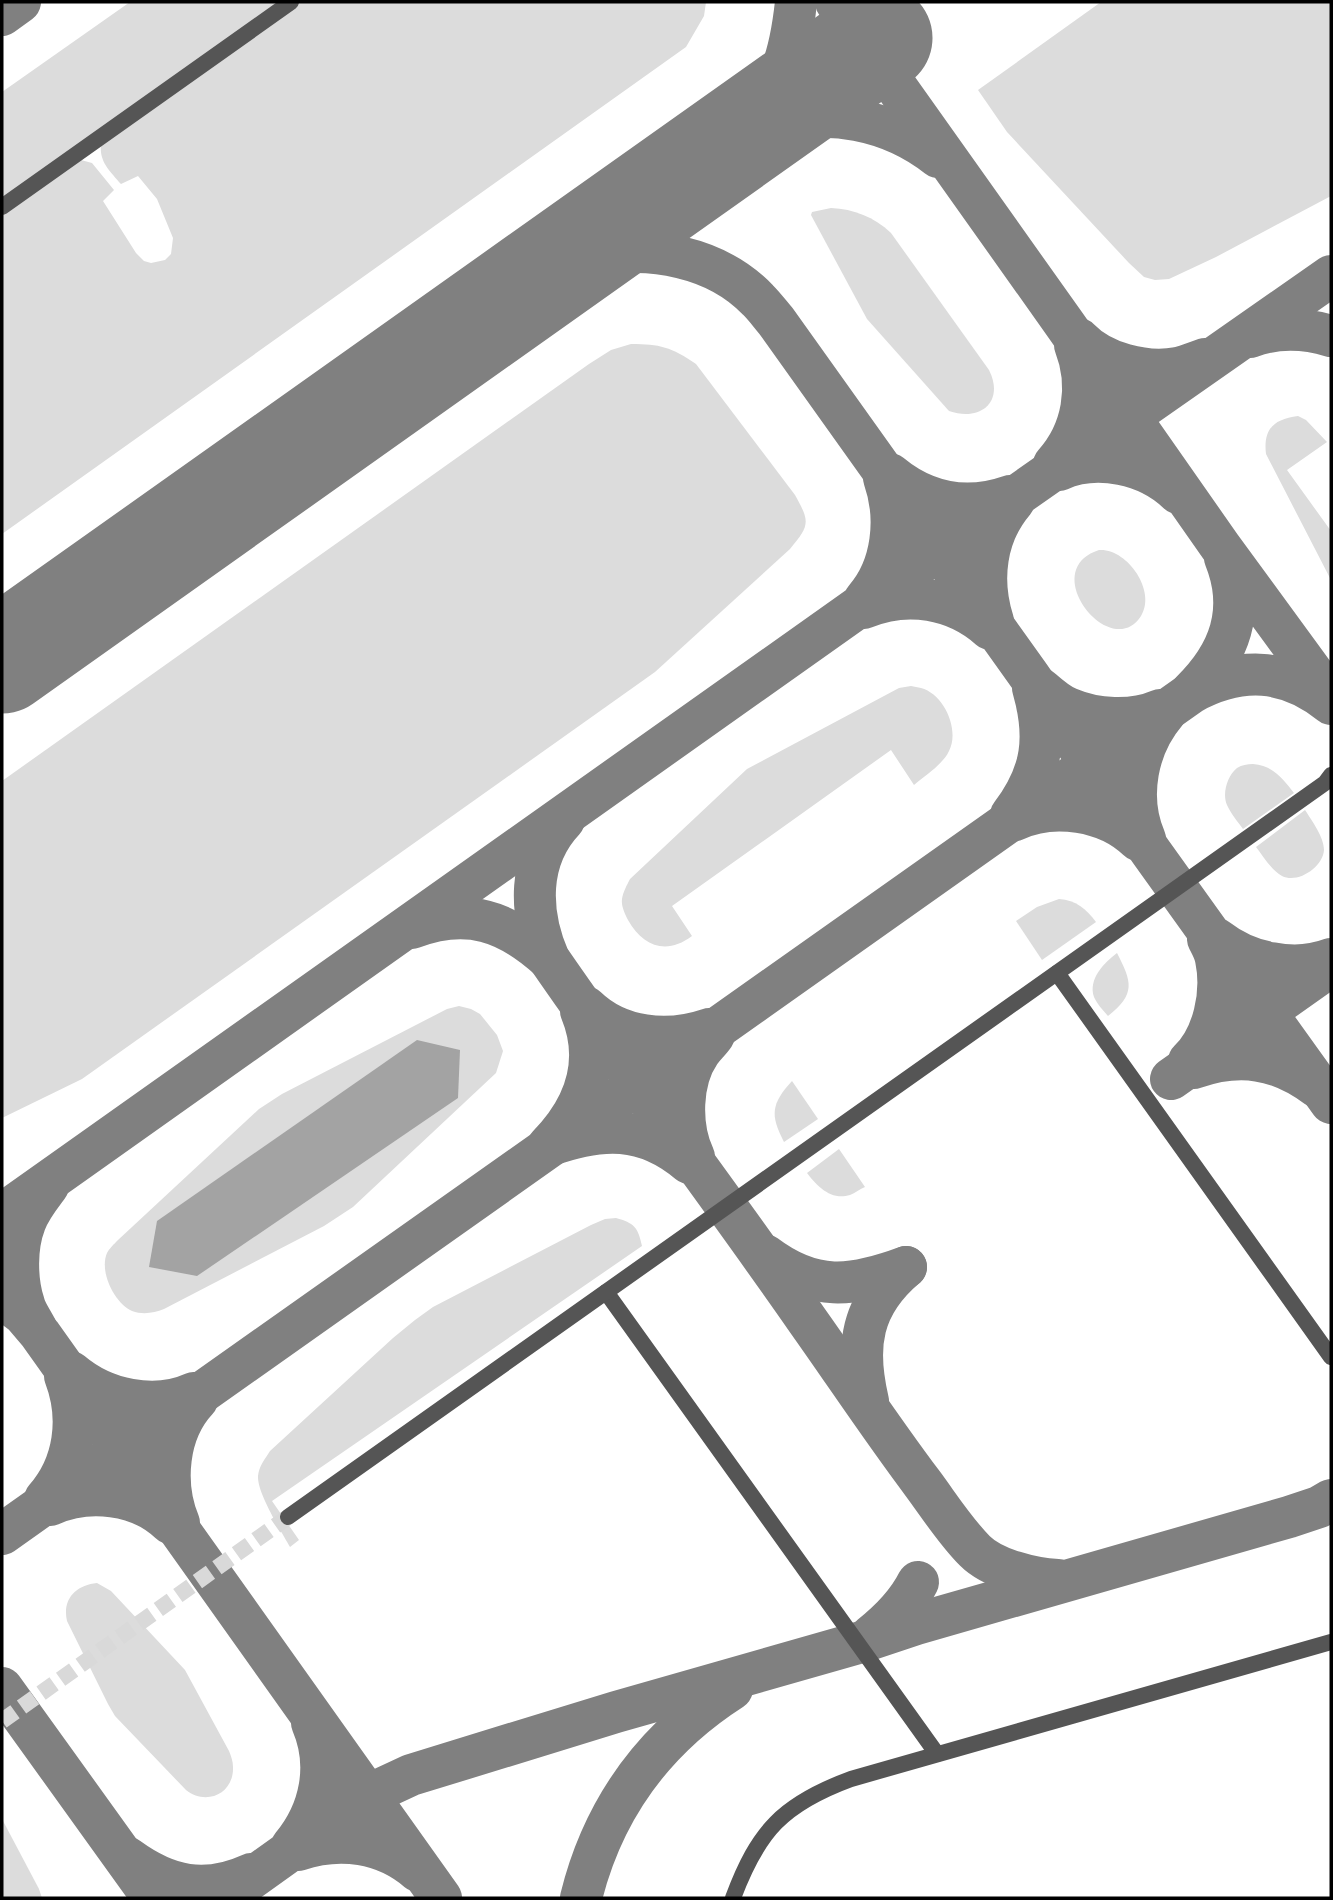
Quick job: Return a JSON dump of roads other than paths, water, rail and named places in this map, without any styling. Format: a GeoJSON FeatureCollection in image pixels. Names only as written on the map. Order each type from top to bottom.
{"type":"FeatureCollection","features":[{"type":"Feature","properties":{"kind":"lane"},"geometry":{"type":"LineString","coordinates":[[2,207],[290,2]]}},
{"type":"Feature","properties":{"kind":"lane"},"geometry":{"type":"LineString","coordinates":[[288,1517],[1325,783],[1331,775]]}},
{"type":"Feature","properties":{"kind":"lane"},"geometry":{"type":"LineString","coordinates":[[1057,973],[1331,1357]]}},
{"type":"Feature","properties":{"kind":"lane"},"geometry":{"type":"LineString","coordinates":[[606,1292],[937,1754]]}},
{"type":"Feature","properties":{"kind":"lane"},"geometry":{"type":"LineString","coordinates":[[733,1898],[755,1849],[776,1822],[800,1802],[822,1790],[851,1779],[1331,1642]]}},
{"type":"Feature","properties":{"kind":"tunnel"},"geometry":{"type":"LineString","coordinates":[[2,1721],[288,1517]]}}]}
